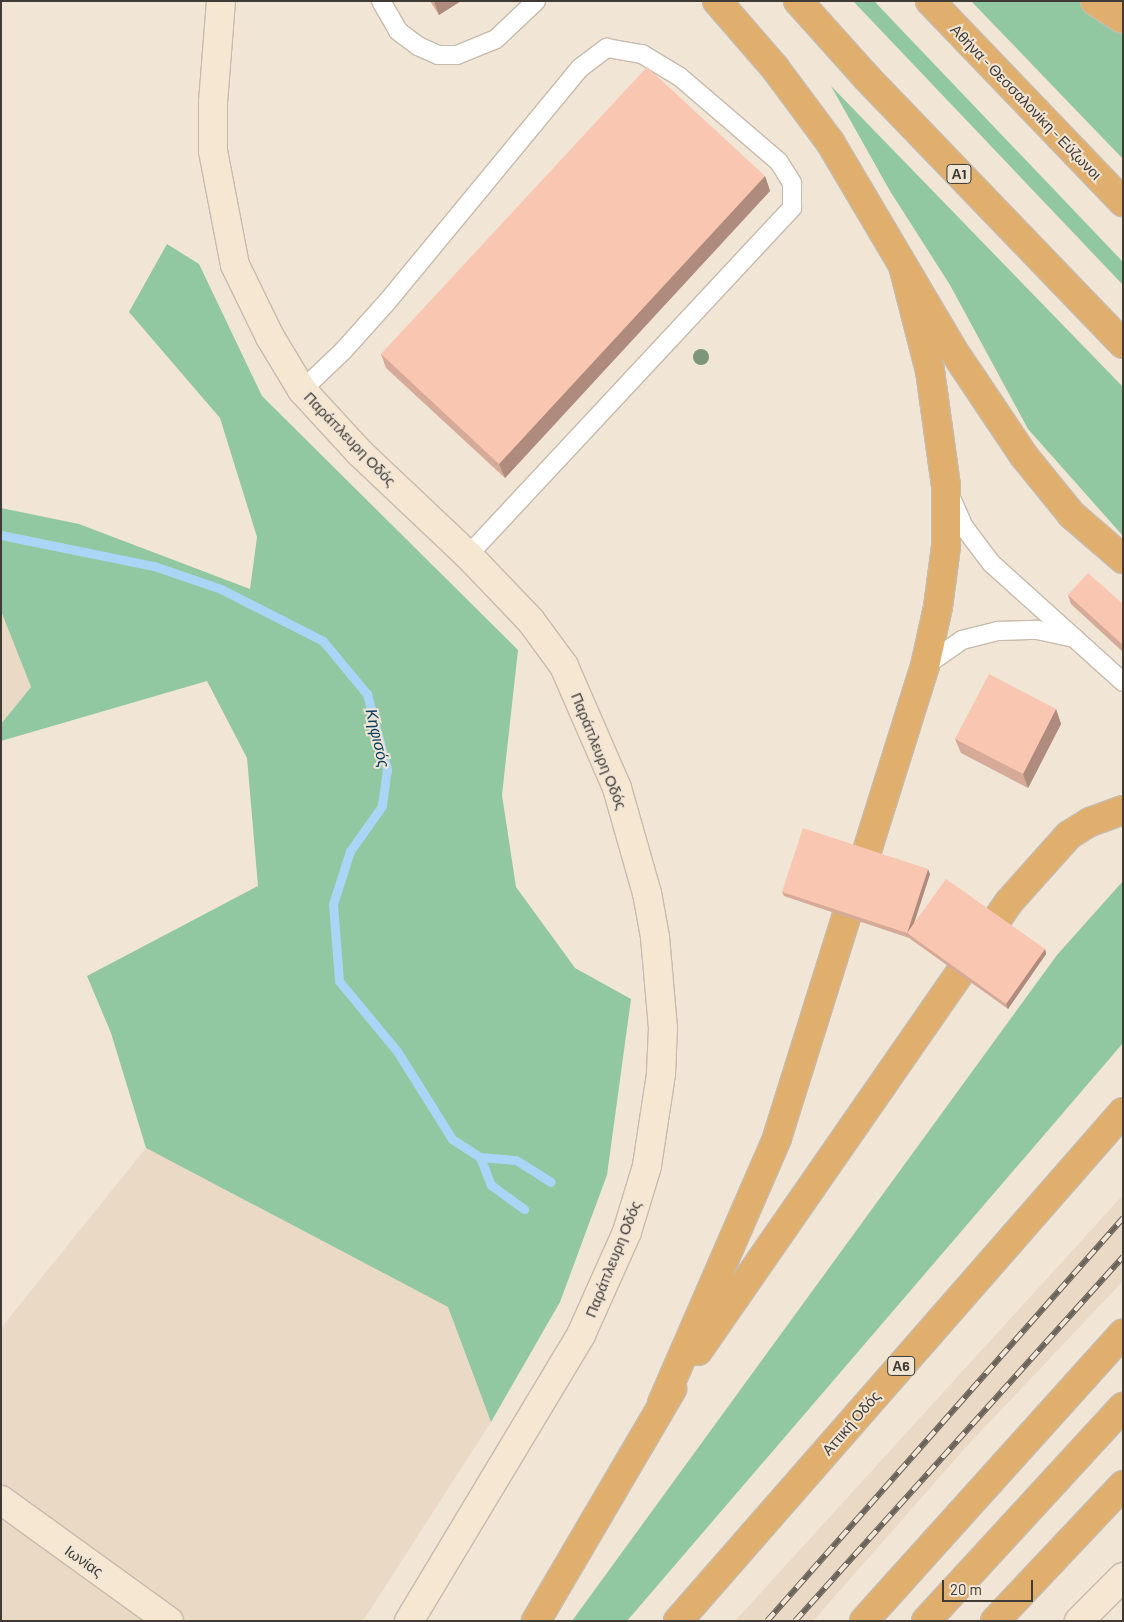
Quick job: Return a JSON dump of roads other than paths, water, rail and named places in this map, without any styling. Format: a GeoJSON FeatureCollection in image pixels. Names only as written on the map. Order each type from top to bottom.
{"type":"FeatureCollection","features":[{"type":"Feature","properties":{"kind":"highway"},"geometry":{"type":"LineString","coordinates":[[717,1],[775,68],[830,142],[951,347],[1024,456],[1072,515],[1123,560]]}},
{"type":"Feature","properties":{"kind":"highway","name":"Α1"},"geometry":{"type":"LineString","coordinates":[[798,1],[867,78],[1123,344]]}},
{"type":"Feature","properties":{"kind":"highway","name":"Αθήνα - Θεσσαλονίκη - Εύζωνοι"},"geometry":{"type":"LineString","coordinates":[[930,1],[1123,202]]}},
{"type":"Feature","properties":{"kind":"highway"},"geometry":{"type":"LineString","coordinates":[[1095,1],[1123,19]]}},
{"type":"Feature","properties":{"kind":"highway"},"geometry":{"type":"LineString","coordinates":[[662,1403],[777,1138],[925,666],[938,607],[945,555],[946,486],[930,371],[903,266]]}},
{"type":"Feature","properties":{"kind":"highway"},"geometry":{"type":"LineString","coordinates":[[536,1621],[662,1403],[1008,902],[1069,836],[1090,822],[1123,810]]}},
{"type":"Feature","properties":{"kind":"highway","name":"Αττική Οδός"},"geometry":{"type":"LineString","coordinates":[[678,1621],[1123,1112]]}},
{"type":"Feature","properties":{"kind":"highway"},"geometry":{"type":"LineString","coordinates":[[864,1621],[1123,1333]]}},
{"type":"Feature","properties":{"kind":"highway"},"geometry":{"type":"LineString","coordinates":[[926,1621],[1123,1407]]}},
{"type":"Feature","properties":{"kind":"highway"},"geometry":{"type":"LineString","coordinates":[[995,1621],[1123,1485]]}},
{"type":"Feature","properties":{"kind":"street","name":"Παράπλευρη Οδός"},"geometry":{"type":"LineString","coordinates":[[221,1],[213,103],[213,151],[223,212],[235,265],[270,337],[302,390],[360,453],[468,556],[531,621],[564,666],[618,788],[647,893],[655,937],[663,1028],[661,1074],[656,1120],[637,1204],[598,1300],[581,1335],[409,1621]]}},
{"type":"Feature","properties":{"kind":"street","name":"Ιωνίας"},"geometry":{"type":"LineString","coordinates":[[1,1500],[169,1621]]}},
{"type":"Feature","properties":{"kind":"street"},"geometry":{"type":"LineString","coordinates":[[1079,1621],[1123,1577]]}},
{"type":"Feature","properties":{"kind":"lane"},"geometry":{"type":"LineString","coordinates":[[381,1],[398,31],[418,46],[438,55],[458,55],[496,39],[536,1]]}},
{"type":"Feature","properties":{"kind":"lane"},"geometry":{"type":"LineString","coordinates":[[302,390],[343,351],[387,302],[580,68],[607,48],[642,54],[680,77],[779,162],[792,183],[792,208],[468,556]]}},
{"type":"Feature","properties":{"kind":"lane"},"geometry":{"type":"LineString","coordinates":[[946,486],[964,528],[991,563],[1123,682]]}},
{"type":"Feature","properties":{"kind":"lane"},"geometry":{"type":"LineString","coordinates":[[925,666],[962,640],[999,631],[1037,630],[1074,638]]}},
{"type":"Feature","properties":{"kind":"waterway","name":"Κηφισός"},"geometry":{"type":"LineString","coordinates":[[1,535],[154,566],[221,589],[323,641],[367,694],[387,769],[382,806],[350,851],[333,904],[339,981],[397,1051],[452,1139],[480,1157],[516,1160],[551,1182]]}},
{"type":"Feature","properties":{"kind":"waterway","name":"Κηφισός"},"geometry":{"type":"LineString","coordinates":[[480,1157],[491,1185],[524,1209]]}},
{"type":"Feature","properties":{"kind":"railway"},"geometry":{"type":"LineString","coordinates":[[767,1621],[1123,1218]]}},
{"type":"Feature","properties":{"kind":"railway"},"geometry":{"type":"LineString","coordinates":[[795,1621],[1123,1257]]}}]}
